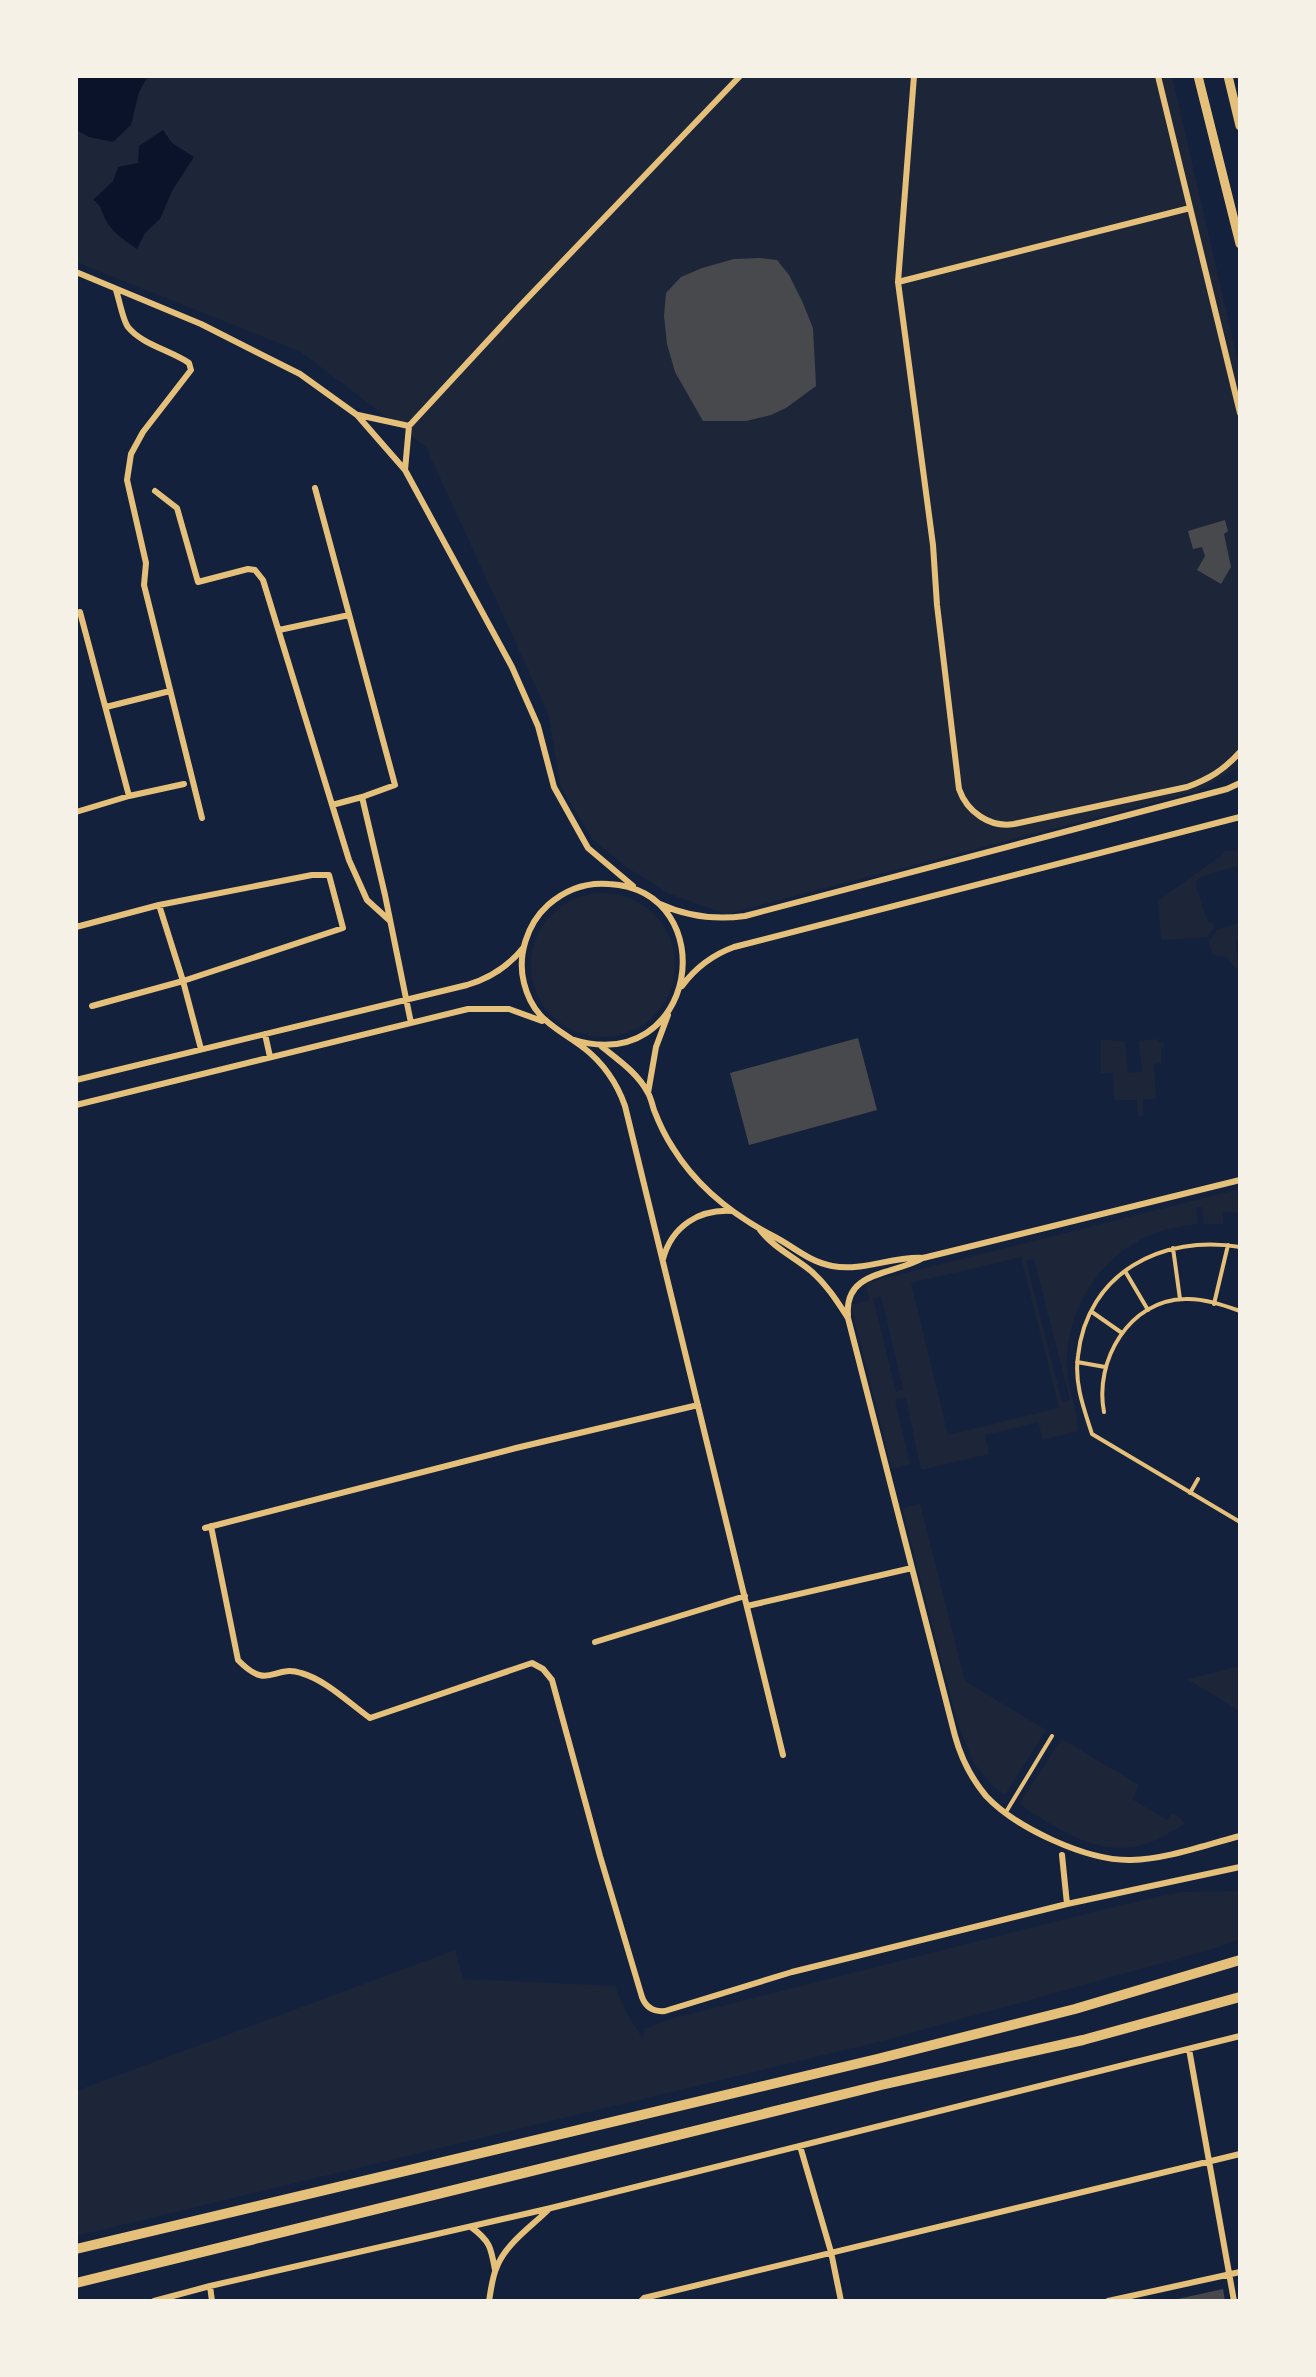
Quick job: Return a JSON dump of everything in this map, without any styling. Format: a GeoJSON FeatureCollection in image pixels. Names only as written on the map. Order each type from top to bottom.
{"type":"FeatureCollection","features":[{"type":"Feature","properties":{"kind":"highway"},"geometry":{"type":"LineString","coordinates":[[76,2249],[877,2059],[1075,2009],[1240,1960]]}},
{"type":"Feature","properties":{"kind":"highway"},"geometry":{"type":"LineString","coordinates":[[76,2283],[881,2085],[1083,2040],[1240,1997]]}},
{"type":"Feature","properties":{"kind":"main road"},"geometry":{"type":"LineString","coordinates":[[1198,76],[1240,244]]}},
{"type":"Feature","properties":{"kind":"main road"},"geometry":{"type":"LineString","coordinates":[[1228,76],[1240,126]]}},
{"type":"Feature","properties":{"kind":"street"},"geometry":{"type":"LineString","coordinates":[[405,470],[409,426],[740,76]]}},
{"type":"Feature","properties":{"kind":"street"},"geometry":{"type":"LineString","coordinates":[[914,76],[898,282],[933,545],[957,774],[963,802],[974,812],[1005,826],[1187,787],[1222,771],[1240,752]]}},
{"type":"Feature","properties":{"kind":"street"},"geometry":{"type":"LineString","coordinates":[[1158,76],[1240,413]]}},
{"type":"Feature","properties":{"kind":"street"},"geometry":{"type":"LineString","coordinates":[[898,282],[1190,208]]}},
{"type":"Feature","properties":{"kind":"street"},"geometry":{"type":"LineString","coordinates":[[76,272],[201,324],[300,374],[357,415],[405,470],[512,667],[538,726],[554,787],[588,848],[655,902],[666,913],[681,941],[683,973],[680,989],[656,1047],[648,1093]]}},
{"type":"Feature","properties":{"kind":"street"},"geometry":{"type":"LineString","coordinates":[[116,290],[127,327],[152,344],[179,356],[189,363],[191,370],[143,432],[131,454],[127,480],[146,563],[144,585],[202,818]]}},
{"type":"Feature","properties":{"kind":"street"},"geometry":{"type":"LineString","coordinates":[[357,415],[409,426]]}},
{"type":"Feature","properties":{"kind":"street"},"geometry":{"type":"LineString","coordinates":[[315,488],[395,785],[332,805]]}},
{"type":"Feature","properties":{"kind":"street"},"geometry":{"type":"LineString","coordinates":[[155,491],[177,508],[198,582],[238,570],[255,570],[263,580],[349,860],[367,900],[389,920]]}},
{"type":"Feature","properties":{"kind":"street"},"geometry":{"type":"LineString","coordinates":[[80,612],[129,796]]}},
{"type":"Feature","properties":{"kind":"street"},"geometry":{"type":"LineString","coordinates":[[279,630],[349,615]]}},
{"type":"Feature","properties":{"kind":"street"},"geometry":{"type":"LineString","coordinates":[[106,707],[170,691]]}},
{"type":"Feature","properties":{"kind":"street"},"geometry":{"type":"LineString","coordinates":[[655,902],[699,917],[745,916],[1227,789],[1240,783]]}},
{"type":"Feature","properties":{"kind":"street"},"geometry":{"type":"LineString","coordinates":[[76,812],[184,784]]}},
{"type":"Feature","properties":{"kind":"street"},"geometry":{"type":"LineString","coordinates":[[362,797],[411,1023]]}},
{"type":"Feature","properties":{"kind":"street"},"geometry":{"type":"LineString","coordinates":[[680,989],[700,965],[734,947],[1240,817]]}},
{"type":"Feature","properties":{"kind":"street"},"geometry":{"type":"LineString","coordinates":[[76,927],[159,905],[312,875],[329,875],[343,928],[183,981],[92,1006]]}},
{"type":"Feature","properties":{"kind":"street"},"geometry":{"type":"LineString","coordinates":[[547,1024],[528,997],[521,964],[530,928],[542,910],[558,896],[577,887],[598,883],[619,884],[638,891]]}},
{"type":"Feature","properties":{"kind":"street"},"geometry":{"type":"LineString","coordinates":[[159,905],[201,1049]]}},
{"type":"Feature","properties":{"kind":"street"},"geometry":{"type":"LineString","coordinates":[[76,1080],[467,985],[488,977],[508,964],[523,948]]}},
{"type":"Feature","properties":{"kind":"street"},"geometry":{"type":"LineString","coordinates":[[571,1039],[600,1045],[628,1041],[642,1035],[673,1004]]}},
{"type":"Feature","properties":{"kind":"street"},"geometry":{"type":"LineString","coordinates":[[76,1105],[482,1007],[509,1009],[547,1024],[603,1066],[622,1098],[783,1755]]}},
{"type":"Feature","properties":{"kind":"street"},"geometry":{"type":"LineString","coordinates":[[265,1034],[270,1057]]}},
{"type":"Feature","properties":{"kind":"street"},"geometry":{"type":"LineString","coordinates":[[600,1045],[631,1071],[648,1093],[662,1129],[681,1162],[707,1190],[760,1230],[832,1266],[856,1267],[923,1258]]}},
{"type":"Feature","properties":{"kind":"street"},"geometry":{"type":"LineString","coordinates":[[834,1295],[846,1296],[867,1278],[923,1258],[1238,1179]]}},
{"type":"Feature","properties":{"kind":"street"},"geometry":{"type":"LineString","coordinates":[[663,1263],[671,1240],[687,1222],[708,1212],[732,1211]]}},
{"type":"Feature","properties":{"kind":"street"},"geometry":{"type":"LineString","coordinates":[[760,1230],[771,1243],[815,1275],[834,1295],[848,1318]]}},
{"type":"Feature","properties":{"kind":"street"},"geometry":{"type":"LineString","coordinates":[[1240,1247],[1210,1243],[1173,1248],[1124,1270],[1101,1295],[1092,1312],[1081,1337],[1077,1362],[1080,1394],[1092,1434],[1240,1522]]}},
{"type":"Feature","properties":{"kind":"street"},"geometry":{"type":"LineString","coordinates":[[1214,1304],[1228,1245]]}},
{"type":"Feature","properties":{"kind":"street"},"geometry":{"type":"LineString","coordinates":[[1173,1248],[1180,1299]]}},
{"type":"Feature","properties":{"kind":"street"},"geometry":{"type":"LineString","coordinates":[[815,1275],[821,1263]]}},
{"type":"Feature","properties":{"kind":"street"},"geometry":{"type":"LineString","coordinates":[[1124,1270],[1148,1310]]}},
{"type":"Feature","properties":{"kind":"street"},"geometry":{"type":"LineString","coordinates":[[853,1290],[848,1303],[848,1318],[959,1752],[975,1781],[993,1803],[1006,1812],[1062,1844],[1106,1859],[1135,1860],[1240,1836]]}},
{"type":"Feature","properties":{"kind":"street"},"geometry":{"type":"LineString","coordinates":[[1104,1412],[1101,1392],[1111,1350],[1122,1333],[1148,1310],[1180,1299],[1240,1311]]}},
{"type":"Feature","properties":{"kind":"street"},"geometry":{"type":"LineString","coordinates":[[1092,1312],[1122,1333]]}},
{"type":"Feature","properties":{"kind":"street"},"geometry":{"type":"LineString","coordinates":[[1077,1362],[1105,1367]]}},
{"type":"Feature","properties":{"kind":"street"},"geometry":{"type":"LineString","coordinates":[[698,1405],[208,1527],[238,1660],[250,1671],[264,1677],[297,1671],[306,1674],[370,1718],[532,1663],[543,1669],[552,1680],[642,1997],[653,2010],[665,2011],[792,1972],[1067,1904],[1240,1867]]}},
{"type":"Feature","properties":{"kind":"street"},"geometry":{"type":"LineString","coordinates":[[1190,1493],[1198,1479]]}},
{"type":"Feature","properties":{"kind":"street"},"geometry":{"type":"LineString","coordinates":[[747,1606],[912,1568]]}},
{"type":"Feature","properties":{"kind":"street"},"geometry":{"type":"LineString","coordinates":[[595,1642],[745,1596]]}},
{"type":"Feature","properties":{"kind":"street"},"geometry":{"type":"LineString","coordinates":[[1006,1812],[1052,1736]]}},
{"type":"Feature","properties":{"kind":"street"},"geometry":{"type":"LineString","coordinates":[[1062,1855],[1067,1904]]}},
{"type":"Feature","properties":{"kind":"street"},"geometry":{"type":"LineString","coordinates":[[154,2301],[551,2208],[1240,2036]]}},
{"type":"Feature","properties":{"kind":"street"},"geometry":{"type":"LineString","coordinates":[[1189,2049],[1234,2301]]}},
{"type":"Feature","properties":{"kind":"street"},"geometry":{"type":"LineString","coordinates":[[800,2146],[831,2252],[841,2301]]}},
{"type":"Feature","properties":{"kind":"street"},"geometry":{"type":"LineString","coordinates":[[641,2301],[1240,2154]]}},
{"type":"Feature","properties":{"kind":"street"},"geometry":{"type":"LineString","coordinates":[[489,2301],[495,2270],[507,2249],[551,2208]]}},
{"type":"Feature","properties":{"kind":"street"},"geometry":{"type":"LineString","coordinates":[[471,2227],[485,2237],[495,2270]]}},
{"type":"Feature","properties":{"kind":"street"},"geometry":{"type":"LineString","coordinates":[[1108,2301],[1240,2272]]}},
{"type":"Feature","properties":{"kind":"street"},"geometry":{"type":"LineString","coordinates":[[210,2286],[212,2301]]}},
{"type":"Feature","properties":{"kind":"shaded area"},"geometry":{"type":"Polygon","coordinates":[[[76,76],[1172,76],[1240,371],[1240,766],[1198,791],[726,914],[670,894],[629,869],[593,840],[561,787],[548,713],[426,447],[301,352],[76,262],[76,76]]]}},
{"type":"Feature","properties":{"kind":"shaded area"},"geometry":{"type":"Polygon","coordinates":[[[76,76],[148,76],[139,92],[131,125],[113,142],[89,137],[76,130],[76,76]]]}},
{"type":"Feature","properties":{"kind":"shaded area"},"geometry":{"type":"Polygon","coordinates":[[[163,130],[172,143],[194,157],[172,191],[160,219],[145,233],[137,249],[113,230],[93,200],[113,181],[118,167],[138,163],[139,146],[163,130]]]}},
{"type":"Feature","properties":{"kind":"shaded area"},"geometry":{"type":"Polygon","coordinates":[[[1240,850],[1240,865],[1196,881],[1207,920],[1214,925],[1207,937],[1161,940],[1158,901],[1224,851],[1240,850]]]}},
{"type":"Feature","properties":{"kind":"shaded area"},"geometry":{"type":"Polygon","coordinates":[[[603,893],[631,898],[654,914],[670,937],[675,965],[670,993],[654,1016],[631,1032],[603,1037],[575,1032],[552,1016],[536,993],[531,965],[536,937],[552,914],[575,898],[603,893]]]}},
{"type":"Feature","properties":{"kind":"shaded area"},"geometry":{"type":"Polygon","coordinates":[[[1240,922],[1236,942],[1238,968],[1235,968],[1227,957],[1212,955],[1209,941],[1217,930],[1240,922]]]}},
{"type":"Feature","properties":{"kind":"shaded area"},"geometry":{"type":"Polygon","coordinates":[[[1101,1039],[1125,1042],[1128,1073],[1142,1072],[1139,1041],[1157,1039],[1157,1042],[1164,1042],[1161,1063],[1154,1064],[1156,1099],[1143,1099],[1143,1116],[1138,1116],[1137,1100],[1114,1100],[1113,1073],[1101,1073],[1101,1039]]]}},
{"type":"Feature","properties":{"kind":"shaded area"},"geometry":{"type":"Polygon","coordinates":[[[1240,1189],[1240,1213],[1223,1212],[1223,1224],[1204,1224],[1202,1207],[1196,1207],[1198,1224],[1160,1231],[1135,1243],[1117,1255],[1089,1287],[1072,1326],[1068,1348],[1067,1370],[1078,1431],[1043,1440],[1038,1422],[985,1435],[989,1454],[921,1470],[906,1398],[895,1399],[910,1464],[892,1469],[851,1305],[869,1300],[865,1283],[1240,1189]],[[1021,1257],[911,1283],[948,1435],[1059,1408],[1021,1257]],[[1034,1259],[1026,1261],[1062,1402],[1070,1400],[1034,1259]],[[881,1296],[873,1298],[896,1392],[903,1389],[881,1296]]]}},
{"type":"Feature","properties":{"kind":"shaded area"},"geometry":{"type":"Polygon","coordinates":[[[920,1504],[965,1681],[1046,1730],[1005,1795],[975,1765],[958,1725],[902,1508],[920,1504]]]}},
{"type":"Feature","properties":{"kind":"shaded area"},"geometry":{"type":"Polygon","coordinates":[[[1240,1666],[1240,1711],[1187,1679],[1189,1679],[1240,1666]]]}},
{"type":"Feature","properties":{"kind":"shaded area"},"geometry":{"type":"Polygon","coordinates":[[[1062,1739],[1139,1785],[1132,1799],[1167,1820],[1172,1813],[1185,1824],[1145,1844],[1112,1847],[1080,1839],[1022,1806],[1021,1801],[1062,1739]]]}},
{"type":"Feature","properties":{"kind":"shaded area"},"geometry":{"type":"Polygon","coordinates":[[[1240,1891],[1240,1939],[1216,1948],[882,2041],[76,2236],[76,2091],[455,1950],[463,1979],[615,1986],[643,2039],[644,2029],[671,2019],[1113,1907],[1180,1892],[1240,1891]]]}},
{"type":"Feature","properties":{"kind":"building"},"geometry":{"type":"Polygon","coordinates":[[[734,259],[777,260],[789,275],[802,301],[813,328],[816,386],[771,415],[746,421],[703,421],[675,372],[667,344],[664,316],[666,293],[681,277],[702,268],[734,259]]]}},
{"type":"Feature","properties":{"kind":"building"},"geometry":{"type":"Polygon","coordinates":[[[1225,520],[1228,531],[1224,534],[1231,567],[1221,584],[1197,570],[1205,556],[1202,547],[1193,549],[1188,531],[1225,520]]]}},
{"type":"Feature","properties":{"kind":"building"},"geometry":{"type":"Polygon","coordinates":[[[858,1038],[877,1110],[749,1145],[730,1073],[858,1038]]]}},
{"type":"Feature","properties":{"kind":"building"},"geometry":{"type":"Polygon","coordinates":[[[1223,2289],[1225,2301],[1173,2301],[1173,2300],[1223,2289]]]}}]}
